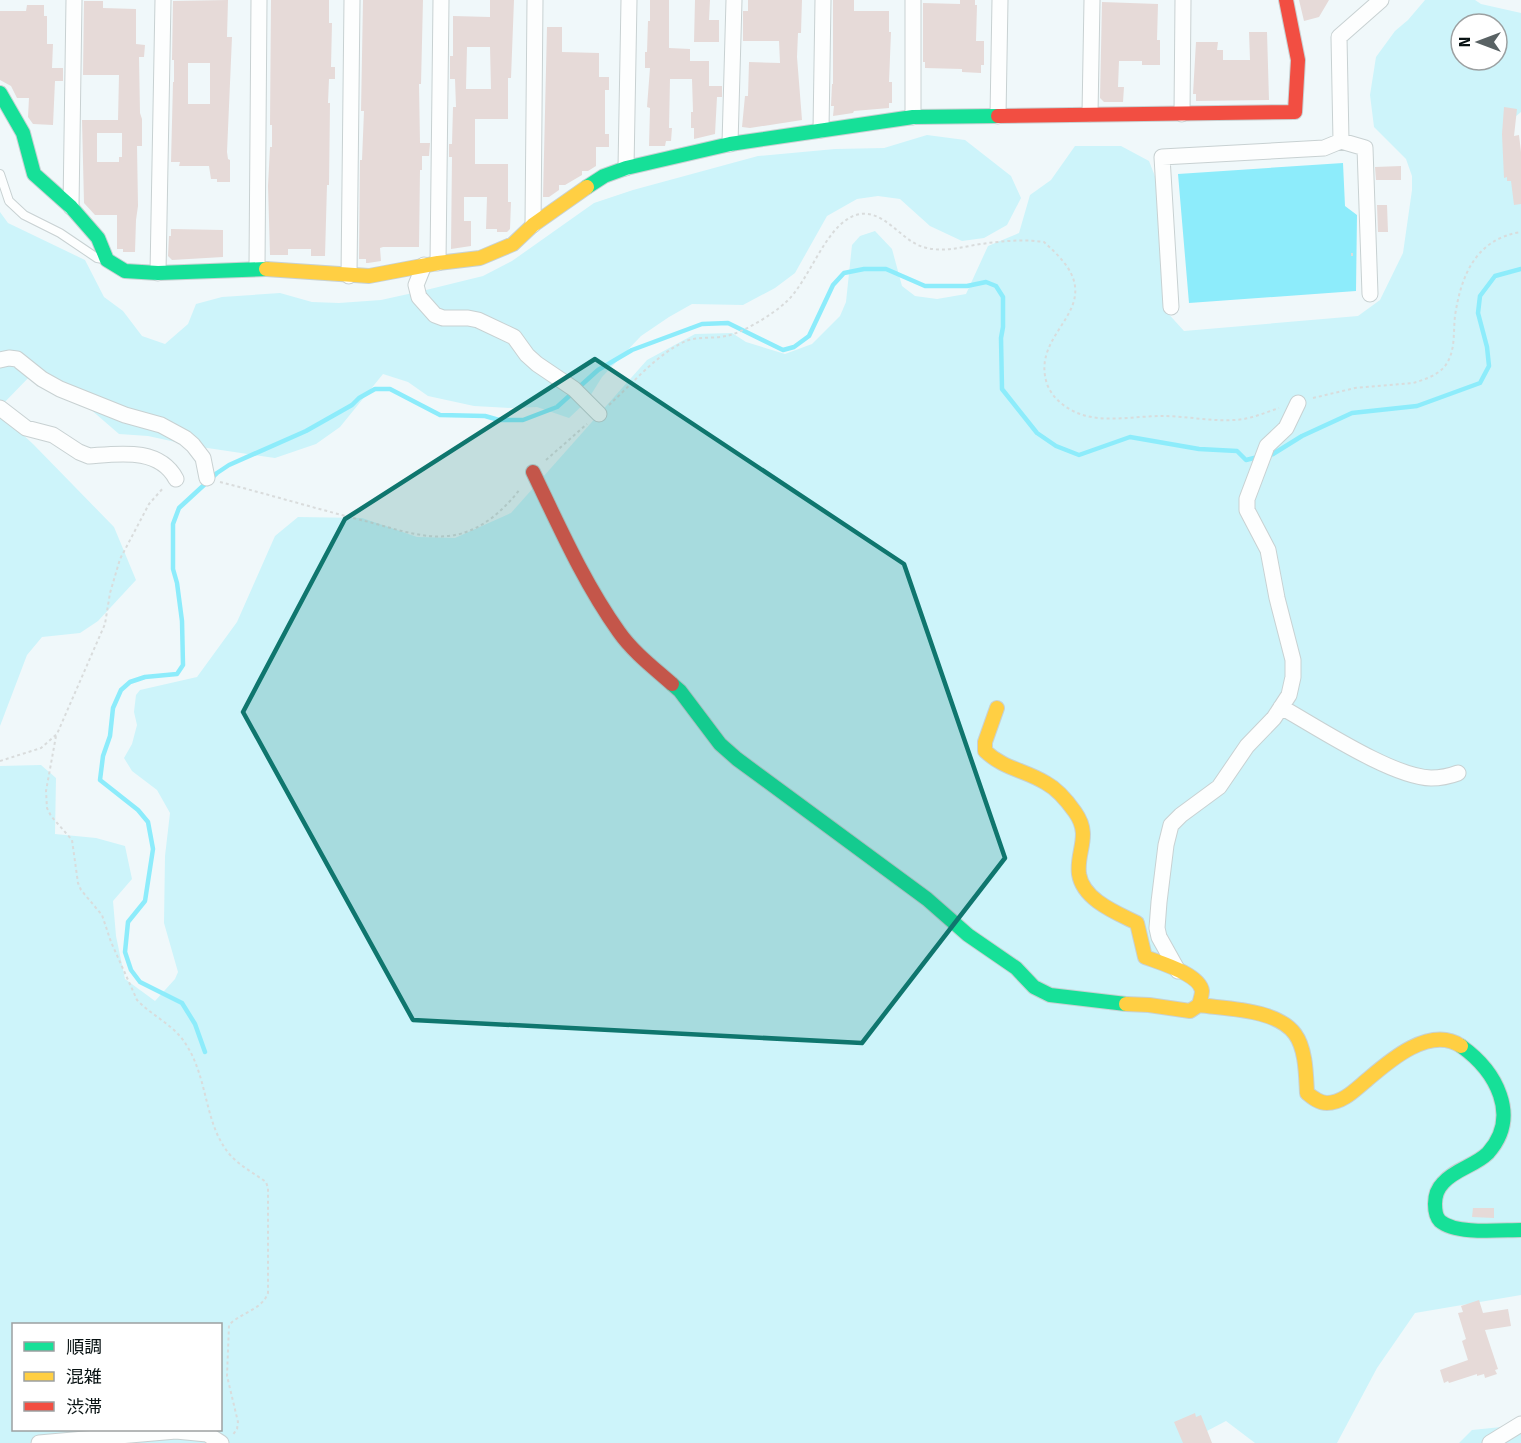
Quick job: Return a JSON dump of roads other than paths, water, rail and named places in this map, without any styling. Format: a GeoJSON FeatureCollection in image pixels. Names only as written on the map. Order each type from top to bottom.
{"type":"FeatureCollection","features":[{"type":"Feature","properties":{"kind":"street"},"geometry":{"type":"LineString","coordinates":[[71,207],[74,0]]}},
{"type":"Feature","properties":{"kind":"street"},"geometry":{"type":"LineString","coordinates":[[158,273],[164,0]]}},
{"type":"Feature","properties":{"kind":"street"},"geometry":{"type":"LineString","coordinates":[[257,268],[259,0]]}},
{"type":"Feature","properties":{"kind":"street"},"geometry":{"type":"LineString","coordinates":[[349,276],[352,0]]}},
{"type":"Feature","properties":{"kind":"street"},"geometry":{"type":"LineString","coordinates":[[441,0],[431,264],[416,285],[419,297],[435,315],[443,318],[478,320],[514,337],[527,355],[573,389],[599,414]]}},
{"type":"Feature","properties":{"kind":"street"},"geometry":{"type":"LineString","coordinates":[[533,225],[535,0]]}},
{"type":"Feature","properties":{"kind":"street"},"geometry":{"type":"LineString","coordinates":[[626,168],[629,0]]}},
{"type":"Feature","properties":{"kind":"street"},"geometry":{"type":"LineString","coordinates":[[730,144],[734,0]]}},
{"type":"Feature","properties":{"kind":"street"},"geometry":{"type":"LineString","coordinates":[[821,130],[823,0]]}},
{"type":"Feature","properties":{"kind":"street"},"geometry":{"type":"LineString","coordinates":[[912,117],[913,0]]}},
{"type":"Feature","properties":{"kind":"street"},"geometry":{"type":"LineString","coordinates":[[998,116],[1000,0]]}},
{"type":"Feature","properties":{"kind":"street"},"geometry":{"type":"LineString","coordinates":[[1090,114],[1092,0]]}},
{"type":"Feature","properties":{"kind":"street"},"geometry":{"type":"LineString","coordinates":[[1182,114],[1183,0]]}},
{"type":"Feature","properties":{"kind":"street"},"geometry":{"type":"LineString","coordinates":[[0,93],[23,133],[34,174],[71,207],[98,238],[107,260],[125,271],[158,273],[257,268],[369,276],[431,264],[480,258],[513,244],[533,225],[604,176],[626,168],[730,144],[912,117],[1295,112],[1298,60],[1286,0]]}},
{"type":"Feature","properties":{"kind":"street"},"geometry":{"type":"LineString","coordinates":[[1341,141],[1339,37],[1381,0]]}},
{"type":"Feature","properties":{"kind":"street"},"geometry":{"type":"LineString","coordinates":[[1171,307],[1162,157],[1324,148],[1341,141],[1365,148],[1370,294]]}},
{"type":"Feature","properties":{"kind":"street"},"geometry":{"type":"LineString","coordinates":[[0,360],[17,359],[42,379],[60,389],[125,415],[161,425],[185,438],[203,458],[207,478]]}},
{"type":"Feature","properties":{"kind":"street"},"geometry":{"type":"LineString","coordinates":[[1178,971],[1159,937],[1157,928],[1166,845],[1171,825],[1219,787],[1247,746],[1274,718],[1289,695],[1293,677],[1293,660],[1277,598],[1268,550],[1247,510],[1247,499],[1267,446],[1286,428],[1298,403]]}},
{"type":"Feature","properties":{"kind":"street"},"geometry":{"type":"LineString","coordinates":[[0,408],[26,428],[53,435],[82,454],[146,456],[163,465],[176,479]]}},
{"type":"Feature","properties":{"kind":"street"},"geometry":{"type":"LineString","coordinates":[[533,472],[581,570],[619,632],[680,691],[720,744],[737,759],[927,899],[968,935],[1016,968],[1034,987],[1050,995],[1190,1011],[1199,1005],[1270,1017],[1287,1026],[1298,1039],[1307,1093],[1329,1104],[1340,1101],[1377,1071],[1412,1047],[1438,1039],[1455,1041],[1461,1045],[1502,1091],[1504,1128],[1483,1158],[1447,1179],[1437,1191],[1435,1208],[1437,1218],[1451,1227],[1521,1230]]}},
{"type":"Feature","properties":{"kind":"street"},"geometry":{"type":"LineString","coordinates":[[1281,707],[1369,757],[1391,766],[1430,778],[1447,777],[1458,772]]}},
{"type":"Feature","properties":{"kind":"street"},"geometry":{"type":"LineString","coordinates":[[997,708],[986,742],[986,751],[996,761],[1046,783],[1075,813],[1083,825],[1085,837],[1079,873],[1081,881],[1102,903],[1137,923],[1145,957],[1197,982],[1202,990],[1199,1005]]}},
{"type":"Feature","properties":{"kind":"street"},"geometry":{"type":"LineString","coordinates":[[1490,1443],[1521,1424]]}},
{"type":"Feature","properties":{"kind":"street"},"geometry":{"type":"LineString","coordinates":[[39,1443],[176,1431],[207,1434],[226,1440]]}},
{"type":"Feature","properties":{"kind":"lane"},"geometry":{"type":"LineString","coordinates":[[0,174],[9,201],[24,214],[60,233],[97,258],[107,260]]}},
{"type":"Feature","properties":{"kind":"water"},"geometry":{"type":"Polygon","coordinates":[[[1343,163],[1345,206],[1357,215],[1356,291],[1189,303],[1178,174],[1343,163]]]}},
{"type":"Feature","properties":{"kind":"waterway"},"geometry":{"type":"LineString","coordinates":[[205,1052],[195,1024],[182,1003],[140,982],[131,970],[125,952],[128,922],[145,901],[153,849],[148,822],[138,810],[100,780],[103,756],[110,736],[113,708],[121,690],[130,682],[145,677],[177,674],[183,665],[182,621],[173,569],[173,524],[179,508],[229,465],[306,431],[375,389],[390,389],[440,415],[523,420],[557,407],[598,370],[632,350],[702,324],[728,323],[783,350],[794,347],[809,336],[833,285],[844,273],[864,269],[886,269],[925,286],[967,286],[986,282],[996,286],[1003,297],[1002,389],[1037,433],[1056,446],[1079,455],[1130,437],[1199,449],[1237,451],[1246,460],[1258,457]]}},
{"type":"Feature","properties":{"kind":"waterway"},"geometry":{"type":"LineString","coordinates":[[1266,456],[1352,413],[1417,406],[1480,383],[1489,366],[1487,347],[1478,313],[1480,296],[1495,276],[1521,269]]}}]}
